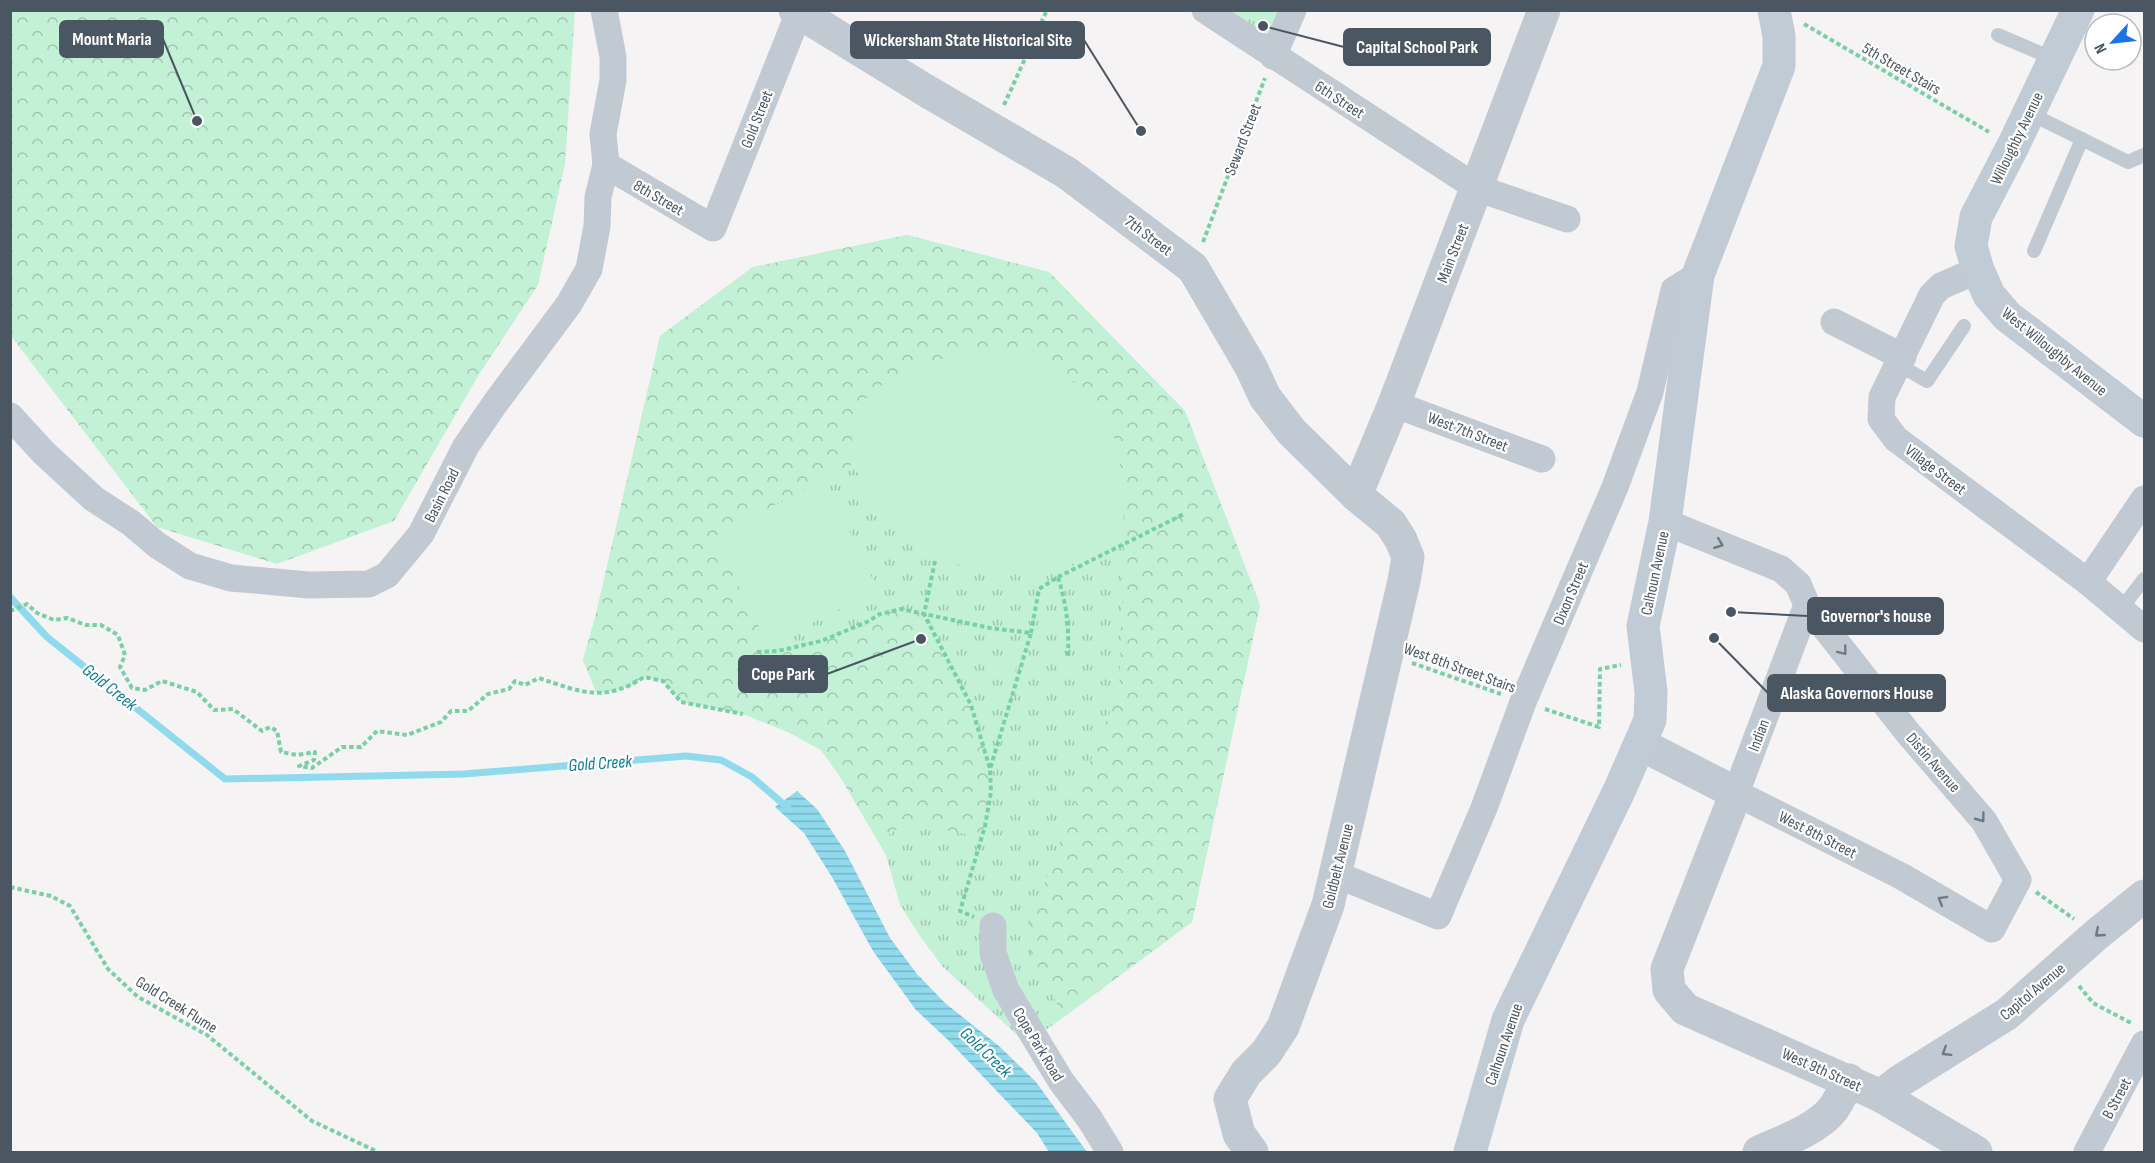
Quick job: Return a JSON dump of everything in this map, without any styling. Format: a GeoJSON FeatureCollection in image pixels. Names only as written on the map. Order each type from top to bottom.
{"type":"FeatureCollection","features":[{"type":"Feature","properties":{"kind":"main road","name":"Willoughby Avenue"},"geometry":{"type":"LineString","coordinates":[[1978,270],[1971,246],[1976,218],[2078,10]]}},
{"type":"Feature","properties":{"kind":"main road","name":"Calhoun Avenue"},"geometry":{"type":"LineString","coordinates":[[1470,1152],[1508,1020],[1650,720],[1651,692],[1643,626],[1665,522],[1698,275],[1779,66],[1779,36],[1787,16]]}},
{"type":"Feature","properties":{"kind":"main road","name":"West Willoughby Avenue"},"geometry":{"type":"LineString","coordinates":[[1978,270],[1989,295],[2007,316],[2145,421]]}},
{"type":"Feature","properties":{"kind":"street","name":"Basin Road"},"geometry":{"type":"LineString","coordinates":[[10,416],[44,453],[94,499],[190,566],[231,578],[309,585],[369,584],[387,575],[421,534],[466,446],[569,304],[589,269],[597,226],[598,197],[606,165],[603,134],[613,80],[613,57],[604,10]]}},
{"type":"Feature","properties":{"kind":"street","name":"6th Street"},"geometry":{"type":"LineString","coordinates":[[1204,10],[1477,188],[1568,219]]}},
{"type":"Feature","properties":{"kind":"street"},"geometry":{"type":"LineString","coordinates":[[1273,56],[1293,10]]}},
{"type":"Feature","properties":{"kind":"street","name":"Main Street"},"geometry":{"type":"LineString","coordinates":[[1356,495],[1394,404],[1544,10]]}},
{"type":"Feature","properties":{"kind":"street","name":"7th Street"},"geometry":{"type":"LineString","coordinates":[[798,11],[925,90],[1067,173],[1193,268],[1251,367],[1265,397],[1291,431],[1356,495],[1391,524],[1408,557]]}},
{"type":"Feature","properties":{"kind":"street","name":"Gold Street"},"geometry":{"type":"LineString","coordinates":[[713,228],[798,11]]}},
{"type":"Feature","properties":{"kind":"street","name":"8th Street"},"geometry":{"type":"LineString","coordinates":[[606,165],[713,228]]}},
{"type":"Feature","properties":{"kind":"street","name":"Village Street"},"geometry":{"type":"LineString","coordinates":[[1978,270],[1941,286],[1932,295],[1882,397],[1881,419],[1896,439],[2088,582],[2145,629]]}},
{"type":"Feature","properties":{"kind":"street","name":"Dixon Street"},"geometry":{"type":"LineString","coordinates":[[1335,874],[1438,916],[1484,808],[1523,702],[1615,487],[1650,392],[1674,290],[1698,275]]}},
{"type":"Feature","properties":{"kind":"street"},"geometry":{"type":"LineString","coordinates":[[1834,322],[1901,361]]}},
{"type":"Feature","properties":{"kind":"street","name":"West 7th Street"},"geometry":{"type":"LineString","coordinates":[[1394,404],[1542,459]]}},
{"type":"Feature","properties":{"kind":"street"},"geometry":{"type":"LineString","coordinates":[[2088,582],[2145,499]]}},
{"type":"Feature","properties":{"kind":"street"},"geometry":{"type":"LineString","coordinates":[[1665,522],[1781,569],[1798,584],[1807,605]]}},
{"type":"Feature","properties":{"kind":"street","name":"Goldbelt Avenue"},"geometry":{"type":"LineString","coordinates":[[1252,1152],[1239,1134],[1230,1099],[1246,1073],[1266,1053],[1283,1027],[1328,905],[1388,655],[1408,557]]}},
{"type":"Feature","properties":{"kind":"street","name":"Indian"},"geometry":{"type":"LineString","coordinates":[[1669,990],[1667,969],[1670,960],[1807,605]]}},
{"type":"Feature","properties":{"kind":"street","name":"Distin Avenue"},"geometry":{"type":"LineString","coordinates":[[1807,605],[1908,732],[1984,821],[2018,880]]}},
{"type":"Feature","properties":{"kind":"street","name":"West 8th Street"},"geometry":{"type":"LineString","coordinates":[[1640,744],[1901,876],[1992,929],[2018,880]]}},
{"type":"Feature","properties":{"kind":"street","name":"Capitol Avenue"},"geometry":{"type":"LineString","coordinates":[[1881,1096],[1900,1081],[2007,1014],[2096,935],[2145,896]]}},
{"type":"Feature","properties":{"kind":"street","name":"Cope Park Road"},"geometry":{"type":"LineString","coordinates":[[987,923],[993,953],[1006,990],[1061,1081],[1089,1118],[1110,1152]]}},
{"type":"Feature","properties":{"kind":"street","name":"West 9th Street"},"geometry":{"type":"LineString","coordinates":[[1669,990],[1684,1010],[1849,1080],[1881,1096],[1976,1152]]}},
{"type":"Feature","properties":{"kind":"street","name":"B Street"},"geometry":{"type":"LineString","coordinates":[[2087,1152],[2142,1036]]}},
{"type":"Feature","properties":{"kind":"street"},"geometry":{"type":"LineString","coordinates":[[1759,1152],[1794,1145],[1832,1110],[1849,1080]]}},
{"type":"Feature","properties":{"kind":"lane"},"geometry":{"type":"LineString","coordinates":[[1998,35],[2054,59]]}},
{"type":"Feature","properties":{"kind":"lane"},"geometry":{"type":"LineString","coordinates":[[2029,113],[2128,162],[2145,155]]}},
{"type":"Feature","properties":{"kind":"lane"},"geometry":{"type":"LineString","coordinates":[[2034,251],[2082,139]]}},
{"type":"Feature","properties":{"kind":"lane"},"geometry":{"type":"LineString","coordinates":[[1901,361],[1927,381],[1964,326]]}},
{"type":"Feature","properties":{"kind":"lane"},"geometry":{"type":"LineString","coordinates":[[2121,609],[2145,579]]}},
{"type":"Feature","properties":{"kind":"path"},"geometry":{"type":"LineString","coordinates":[[993,128],[1047,10]]}},
{"type":"Feature","properties":{"kind":"path","name":"5th Street Stairs"},"geometry":{"type":"LineString","coordinates":[[1787,16],[2013,146]]}},
{"type":"Feature","properties":{"kind":"path","name":"Seward Street"},"geometry":{"type":"LineString","coordinates":[[1193,268],[1273,56]]}},
{"type":"Feature","properties":{"kind":"path"},"geometry":{"type":"LineString","coordinates":[[990,769],[1031,633],[1040,589],[1058,577],[1184,514]]}},
{"type":"Feature","properties":{"kind":"path"},"geometry":{"type":"LineString","coordinates":[[935,561],[924,614],[943,647],[970,705],[990,769],[991,792],[985,826],[960,911],[987,923]]}},
{"type":"Feature","properties":{"kind":"path"},"geometry":{"type":"LineString","coordinates":[[1058,577],[1066,602],[1069,625],[1068,656]]}},
{"type":"Feature","properties":{"kind":"path"},"geometry":{"type":"LineString","coordinates":[[10,611],[27,604],[37,613],[54,620],[67,618],[86,625],[101,624],[118,635],[125,655],[120,667],[132,688],[145,690],[162,681],[196,692],[214,710],[233,709],[262,731],[270,727],[277,731],[281,752],[297,755],[315,752],[314,760],[299,766],[312,768],[342,747],[361,747],[376,731],[407,735],[441,722],[451,711],[468,711],[488,694],[509,689],[514,681],[525,685],[539,678],[573,690],[597,694],[629,687],[644,677],[663,681],[681,702],[743,714]]}},
{"type":"Feature","properties":{"kind":"path"},"geometry":{"type":"LineString","coordinates":[[757,651],[778,651],[821,641],[867,622],[880,614],[901,609],[990,628],[1031,633]]}},
{"type":"Feature","properties":{"kind":"path","name":"West 8th Street Stairs"},"geometry":{"type":"LineString","coordinates":[[1388,655],[1599,727],[1600,669],[1647,660]]}},
{"type":"Feature","properties":{"kind":"path"},"geometry":{"type":"LineString","coordinates":[[2018,880],[2096,935]]}},
{"type":"Feature","properties":{"kind":"path","name":"Gold Creek Flume"},"geometry":{"type":"LineString","coordinates":[[10,886],[51,896],[70,906],[108,969],[138,997],[207,1035],[312,1121],[378,1152]]}},
{"type":"Feature","properties":{"kind":"path"},"geometry":{"type":"LineString","coordinates":[[2062,965],[2093,1003],[2142,1036]]}},
{"type":"Feature","properties":{"kind":"green space"},"geometry":{"type":"Polygon","coordinates":[[[11,11],[575,11],[565,164],[538,285],[478,376],[394,521],[277,564],[157,527],[11,336],[11,11]]]}},
{"type":"Feature","properties":{"kind":"green space"},"geometry":{"type":"Polygon","coordinates":[[[1227,11],[1283,11],[1271,41],[1227,11]]]}},
{"type":"Feature","properties":{"kind":"green space"},"geometry":{"type":"Polygon","coordinates":[[[907,235],[1049,272],[1185,411],[1260,605],[1192,922],[1027,1044],[942,966],[920,936],[900,905],[886,855],[841,778],[821,750],[788,732],[743,714],[681,702],[662,681],[644,677],[629,687],[597,694],[583,660],[625,512],[660,336],[753,267],[907,235]]]}},
{"type":"Feature","properties":{"kind":"green space"},"geometry":{"type":"Polygon","coordinates":[[[907,235],[1049,272],[1185,411],[1260,605],[1192,922],[1064,1017],[1024,940],[1119,689],[1125,515],[1120,465],[1107,417],[1076,383],[1043,361],[994,349],[932,361],[906,372],[881,386],[851,455],[854,463],[715,536],[768,645],[759,651],[821,641],[867,622],[880,614],[901,609],[924,614],[963,688],[985,748],[990,768],[991,794],[982,837],[908,823],[878,841],[841,778],[821,750],[788,732],[743,714],[681,702],[662,681],[644,677],[629,687],[597,694],[583,660],[595,618],[660,336],[753,267],[907,235]]]}},
{"type":"Feature","properties":{"kind":"green space"},"geometry":{"type":"Polygon","coordinates":[[[994,349],[1022,352],[1046,362],[1084,391],[1103,411],[1113,433],[1120,463],[1124,511],[1123,541],[1078,562],[1048,571],[1016,574],[977,570],[938,556],[920,546],[888,519],[875,503],[858,472],[852,453],[853,433],[862,403],[885,384],[914,368],[946,358],[994,349]]]}},
{"type":"Feature","properties":{"kind":"green space"},"geometry":{"type":"Polygon","coordinates":[[[824,480],[878,590],[768,645],[715,536],[824,480]]]}},
{"type":"Feature","properties":{"kind":"green space"},"geometry":{"type":"Polygon","coordinates":[[[1012,650],[1020,652],[1005,710],[997,708],[1012,650]]]}},
{"type":"Feature","properties":{"kind":"water"},"geometry":{"type":"Polygon","coordinates":[[[797,791],[817,809],[845,851],[890,938],[917,974],[945,1003],[999,1046],[1036,1082],[1087,1152],[1049,1152],[1037,1133],[916,1010],[873,951],[832,877],[804,833],[775,807],[797,791]]]}},
{"type":"Feature","properties":{"kind":"waterway","name":"Gold Creek"},"geometry":{"type":"LineString","coordinates":[[10,597],[47,637],[225,779],[464,774],[686,756],[721,760],[752,777],[788,808]]}},
{"type":"Feature","properties":{"kind":"place","name":"Capital School Park"},"geometry":{"type":"Point","coordinates":[1263,26]}},
{"type":"Feature","properties":{"kind":"place","name":"Mount Maria"},"geometry":{"type":"Point","coordinates":[197,121]}},
{"type":"Feature","properties":{"kind":"place","name":"Wickersham State Historical Site"},"geometry":{"type":"Point","coordinates":[1141,131]}},
{"type":"Feature","properties":{"kind":"place","name":"Governor's house"},"geometry":{"type":"Point","coordinates":[1731,612]}},
{"type":"Feature","properties":{"kind":"place","name":"Alaska Governors House"},"geometry":{"type":"Point","coordinates":[1714,638]}},
{"type":"Feature","properties":{"kind":"place","name":"Cope Park"},"geometry":{"type":"Point","coordinates":[921,639]}}]}
